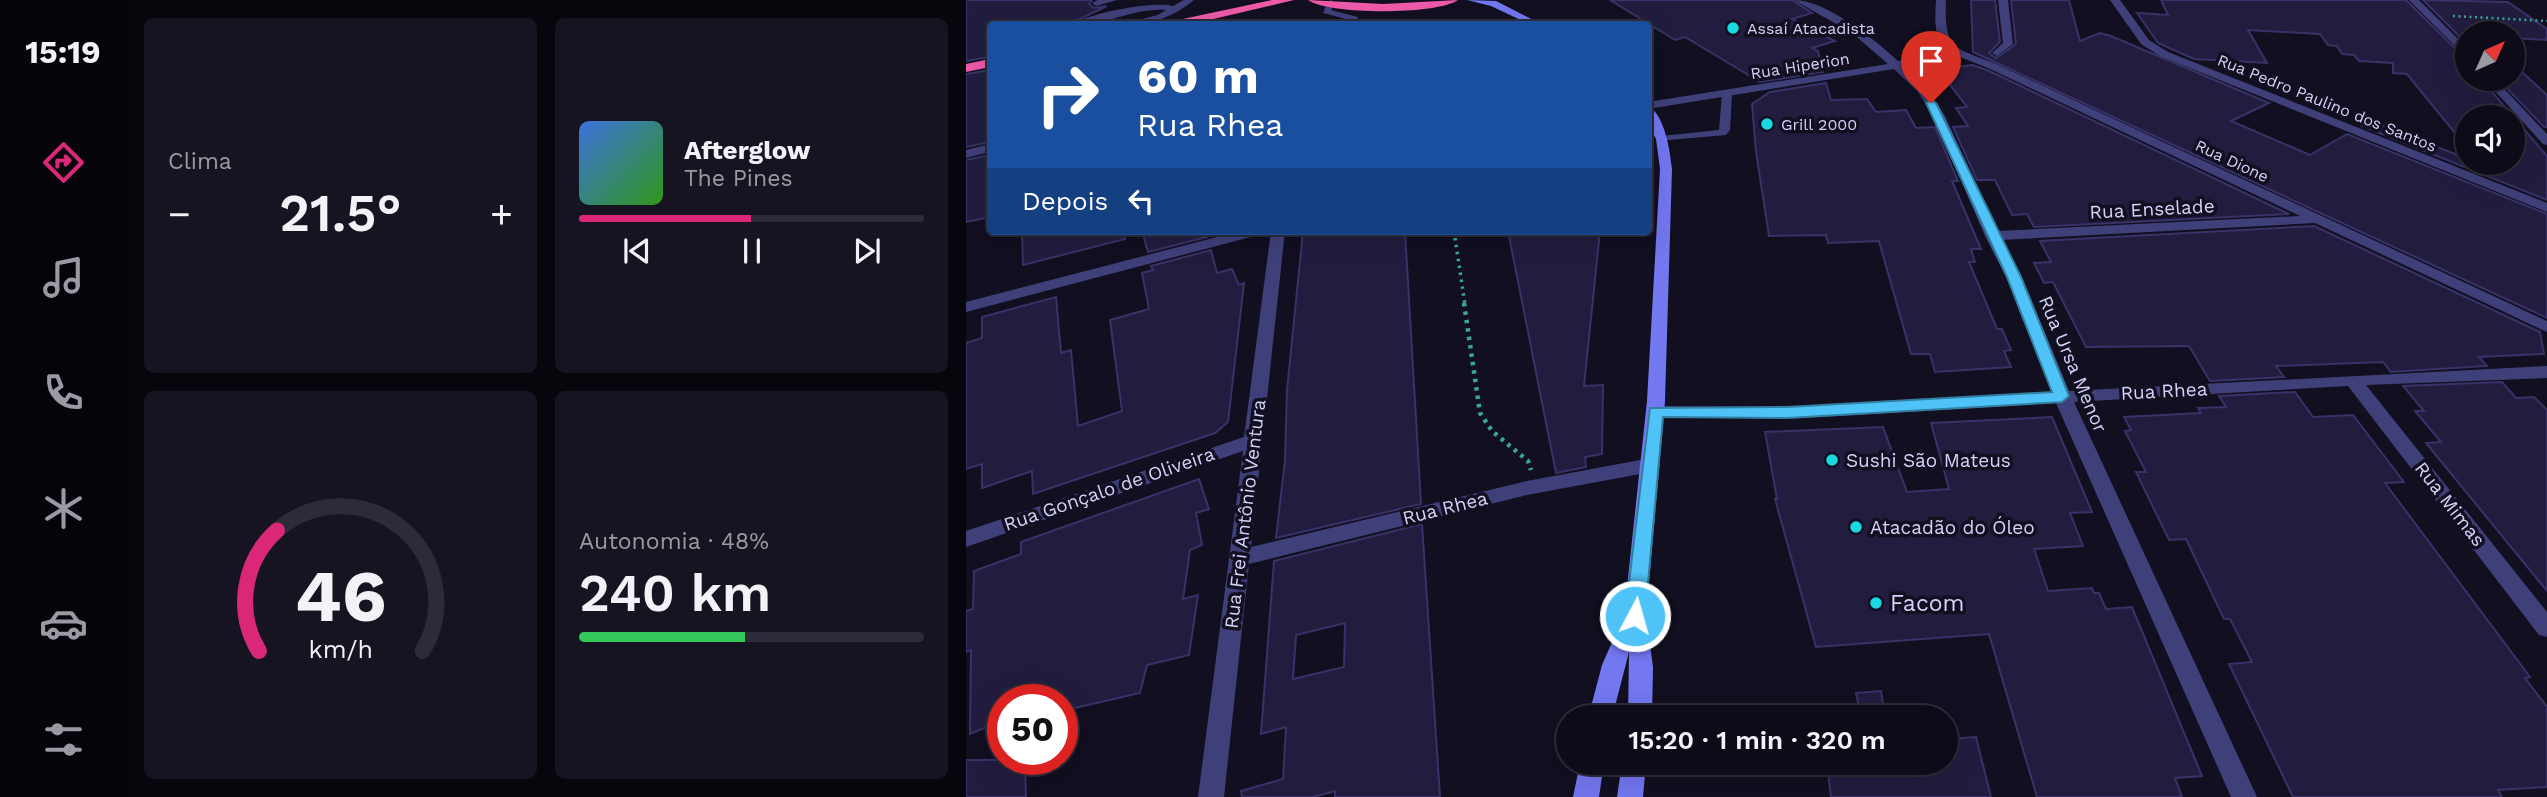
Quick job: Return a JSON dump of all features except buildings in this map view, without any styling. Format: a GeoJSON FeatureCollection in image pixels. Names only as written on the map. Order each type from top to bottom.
{"type":"FeatureCollection","features":[{"type":"Feature","properties":{"kind":"highway"},"geometry":{"type":"LineString","coordinates":[[1192,21],[1288,0]]}},
{"type":"Feature","properties":{"kind":"highway"},"geometry":{"type":"LineString","coordinates":[[1314,0],[1331,4],[1395,6],[1452,0]]}},
{"type":"Feature","properties":{"kind":"highway"},"geometry":{"type":"LineString","coordinates":[[966,68],[987,64]]}},
{"type":"Feature","properties":{"kind":"main road"},"geometry":{"type":"LineString","coordinates":[[1472,0],[1493,4],[1530,21]]}},
{"type":"Feature","properties":{"kind":"main road"},"geometry":{"type":"LineString","coordinates":[[1508,0],[1546,21]]}},
{"type":"Feature","properties":{"kind":"main road"},"geometry":{"type":"LineString","coordinates":[[1641,705],[1642,649],[1635,616],[1655,412],[1666,169],[1662,139],[1652,117]]}},
{"type":"Feature","properties":{"kind":"main road"},"geometry":{"type":"LineString","coordinates":[[1602,705],[1608,676],[1618,647],[1635,616]]}},
{"type":"Feature","properties":{"kind":"main road"},"geometry":{"type":"LineString","coordinates":[[1586,797],[1590,775]]}},
{"type":"Feature","properties":{"kind":"main road"},"geometry":{"type":"LineString","coordinates":[[1630,797],[1633,775]]}},
{"type":"Feature","properties":{"kind":"street","name":"Rua Ursa Menor"},"geometry":{"type":"LineString","coordinates":[[1798,0],[1856,31],[1900,66],[1923,90],[1939,116],[1992,236],[2014,277],[2062,396],[2244,797]]}},
{"type":"Feature","properties":{"kind":"street"},"geometry":{"type":"LineString","coordinates":[[1941,0],[1942,39],[1946,47],[1955,52]]}},
{"type":"Feature","properties":{"kind":"street"},"geometry":{"type":"LineString","coordinates":[[1997,52],[2008,43],[2003,0]]}},
{"type":"Feature","properties":{"kind":"street","name":"Rua Pedro Paulino dos Santos"},"geometry":{"type":"LineString","coordinates":[[2115,0],[2145,42],[2164,54],[2547,208]]}},
{"type":"Feature","properties":{"kind":"street"},"geometry":{"type":"LineString","coordinates":[[2414,0],[2455,42]]}},
{"type":"Feature","properties":{"kind":"street","name":"Rua Hiperion"},"geometry":{"type":"LineString","coordinates":[[1652,107],[1900,66],[1955,52]]}},
{"type":"Feature","properties":{"kind":"street","name":"Rua Dione"},"geometry":{"type":"LineString","coordinates":[[1955,52],[1992,66],[2547,327]]}},
{"type":"Feature","properties":{"kind":"street"},"geometry":{"type":"LineString","coordinates":[[2500,91],[2547,141]]}},
{"type":"Feature","properties":{"kind":"street"},"geometry":{"type":"LineString","coordinates":[[966,154],[987,149]]}},
{"type":"Feature","properties":{"kind":"street","name":"Rua Enselade"},"geometry":{"type":"LineString","coordinates":[[1992,236],[2315,219]]}},
{"type":"Feature","properties":{"kind":"street"},"geometry":{"type":"LineString","coordinates":[[966,307],[1242,235]]}},
{"type":"Feature","properties":{"kind":"street","name":"Rua Frei Antônio Ventura"},"geometry":{"type":"LineString","coordinates":[[1211,797],[1278,235]]}},
{"type":"Feature","properties":{"kind":"street","name":"Rua Rhea"},"geometry":{"type":"LineString","coordinates":[[1655,412],[1787,412],[2353,380],[2547,372]]}},
{"type":"Feature","properties":{"kind":"street","name":"Rua Mimas"},"geometry":{"type":"LineString","coordinates":[[2353,380],[2547,628]]}},
{"type":"Feature","properties":{"kind":"street","name":"Rua Gonçalo de Oliveira"},"geometry":{"type":"LineString","coordinates":[[966,539],[1253,441]]}},
{"type":"Feature","properties":{"kind":"street","name":"Rua Rhea"},"geometry":{"type":"LineString","coordinates":[[1240,558],[1527,488],[1651,465]]}},
{"type":"Feature","properties":{"kind":"lane"},"geometry":{"type":"LineString","coordinates":[[1096,3],[1113,0]]}},
{"type":"Feature","properties":{"kind":"lane"},"geometry":{"type":"LineString","coordinates":[[1142,21],[1161,17],[1190,0]]}},
{"type":"Feature","properties":{"kind":"lane"},"geometry":{"type":"LineString","coordinates":[[1086,21],[1140,2],[1161,2],[1173,9]]}},
{"type":"Feature","properties":{"kind":"lane"},"geometry":{"type":"LineString","coordinates":[[1331,4],[1326,11],[1355,19],[1354,21]]}},
{"type":"Feature","properties":{"kind":"lane"},"geometry":{"type":"LineString","coordinates":[[1662,139],[1722,133],[1725,130],[1727,94]]}},
{"type":"Feature","properties":{"kind":"path"},"geometry":{"type":"LineString","coordinates":[[2428,14],[2547,21]]}},
{"type":"Feature","properties":{"kind":"path"},"geometry":{"type":"LineString","coordinates":[[1455,235],[1480,413],[1492,431],[1528,461],[1535,478],[1527,488]]}},
{"type":"Feature","properties":{"kind":"place","name":"Assaí Atacadista"},"geometry":{"type":"Point","coordinates":[1733,28]}},
{"type":"Feature","properties":{"kind":"place","name":"Grill 2000"},"geometry":{"type":"Point","coordinates":[1767,124]}},
{"type":"Feature","properties":{"kind":"place","name":"Sushi São Mateus"},"geometry":{"type":"Point","coordinates":[1832,460]}},
{"type":"Feature","properties":{"kind":"place","name":"Atacadão do Óleo"},"geometry":{"type":"Point","coordinates":[1856,527]}},
{"type":"Feature","properties":{"kind":"place","name":"Facom"},"geometry":{"type":"Point","coordinates":[1876,603]}},
{"type":"Feature","properties":{"kind":"route"},"geometry":{"type":"LineString","coordinates":[[1635,616],[1655,412],[1787,412],[2062,396],[2014,277],[1992,236],[1931,103]]}}]}
